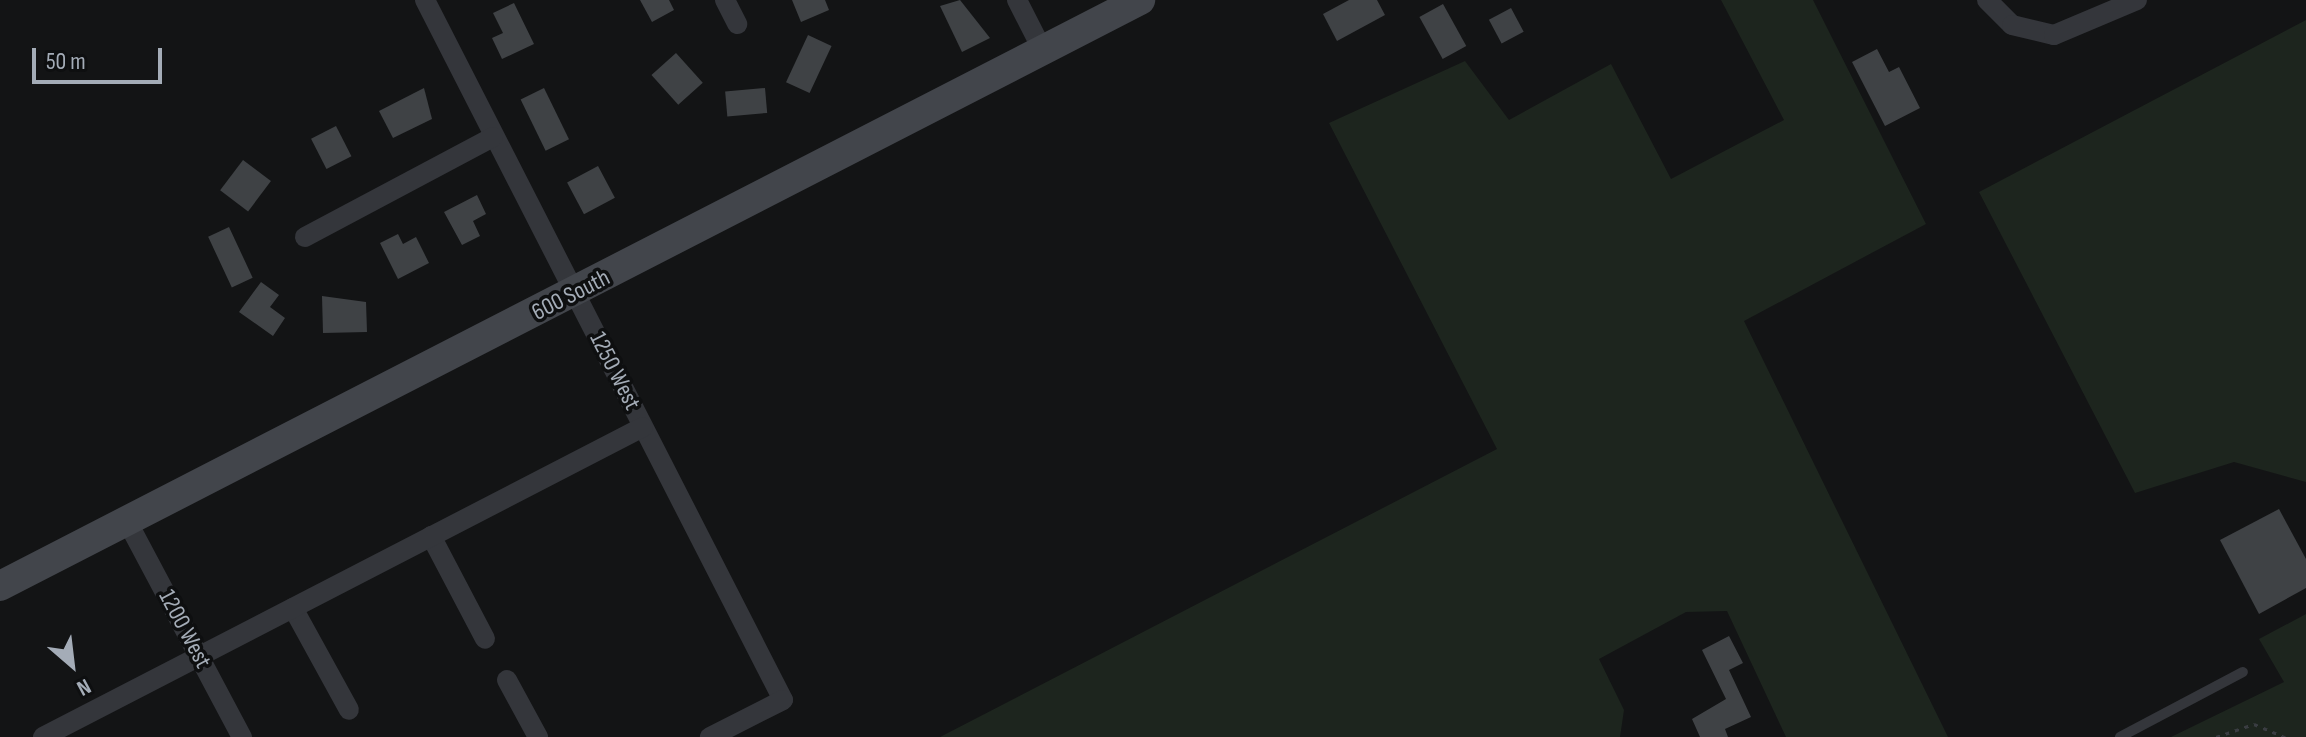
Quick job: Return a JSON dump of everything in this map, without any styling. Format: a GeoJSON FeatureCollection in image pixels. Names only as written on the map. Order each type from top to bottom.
{"type":"FeatureCollection","features":[{"type":"Feature","properties":{"kind":"main road","name":"600 South"},"geometry":{"type":"LineString","coordinates":[[0,586],[1140,0]]}},
{"type":"Feature","properties":{"kind":"street","name":"1250 West"},"geometry":{"type":"LineString","coordinates":[[425,0],[783,700],[710,737]]}},
{"type":"Feature","properties":{"kind":"street"},"geometry":{"type":"LineString","coordinates":[[725,0],[737,24]]}},
{"type":"Feature","properties":{"kind":"street"},"geometry":{"type":"LineString","coordinates":[[1017,0],[1042,49]]}},
{"type":"Feature","properties":{"kind":"street"},"geometry":{"type":"LineString","coordinates":[[1987,0],[2012,25],[2054,35],[2137,0]]}},
{"type":"Feature","properties":{"kind":"street"},"geometry":{"type":"LineString","coordinates":[[305,237],[493,137]]}},
{"type":"Feature","properties":{"kind":"street"},"geometry":{"type":"LineString","coordinates":[[43,737],[643,427]]}},
{"type":"Feature","properties":{"kind":"street","name":"1200 West"},"geometry":{"type":"LineString","coordinates":[[127,521],[242,737]]}},
{"type":"Feature","properties":{"kind":"street"},"geometry":{"type":"LineString","coordinates":[[431,536],[485,639]]}},
{"type":"Feature","properties":{"kind":"street"},"geometry":{"type":"LineString","coordinates":[[293,608],[349,710]]}},
{"type":"Feature","properties":{"kind":"street"},"geometry":{"type":"LineString","coordinates":[[507,680],[538,737]]}},
{"type":"Feature","properties":{"kind":"lane"},"geometry":{"type":"LineString","coordinates":[[2120,737],[2243,672]]}},
{"type":"Feature","properties":{"kind":"path"},"geometry":{"type":"LineString","coordinates":[[2216,737],[2254,724],[2285,737]]}},
{"type":"Feature","properties":{"kind":"shaded area"},"geometry":{"type":"Polygon","coordinates":[[[1721,0],[1813,0],[1926,224],[1744,321],[1948,737],[1786,737],[1727,611],[1686,612],[1599,659],[1624,710],[1620,737],[940,737],[1497,449],[1329,123],[1465,61],[1509,120],[1611,64],[1671,179],[1784,120],[1721,0]]]}},
{"type":"Feature","properties":{"kind":"shaded area"},"geometry":{"type":"Polygon","coordinates":[[[2306,20],[2306,482],[2234,462],[2135,493],[1979,192],[2306,20]]]}},
{"type":"Feature","properties":{"kind":"shaded area"},"geometry":{"type":"Polygon","coordinates":[[[2306,614],[2306,737],[2171,737],[2284,682],[2259,639],[2306,614]]]}},
{"type":"Feature","properties":{"kind":"building"},"geometry":{"type":"Polygon","coordinates":[[[640,0],[669,0],[674,10],[652,22],[640,0]]]}},
{"type":"Feature","properties":{"kind":"building"},"geometry":{"type":"Polygon","coordinates":[[[792,0],[825,0],[829,10],[801,22],[792,0]]]}},
{"type":"Feature","properties":{"kind":"building"},"geometry":{"type":"Polygon","coordinates":[[[960,0],[990,38],[962,52],[940,6],[960,0]]]}},
{"type":"Feature","properties":{"kind":"building"},"geometry":{"type":"Polygon","coordinates":[[[1349,0],[1377,0],[1385,15],[1337,41],[1323,14],[1349,0]]]}},
{"type":"Feature","properties":{"kind":"building"},"geometry":{"type":"Polygon","coordinates":[[[514,3],[534,44],[502,59],[492,38],[503,33],[493,13],[514,3]]]}},
{"type":"Feature","properties":{"kind":"building"},"geometry":{"type":"Polygon","coordinates":[[[1443,4],[1466,46],[1443,59],[1419,17],[1443,4]]]}},
{"type":"Feature","properties":{"kind":"building"},"geometry":{"type":"Polygon","coordinates":[[[1511,8],[1524,32],[1502,44],[1489,20],[1511,8]]]}},
{"type":"Feature","properties":{"kind":"building"},"geometry":{"type":"Polygon","coordinates":[[[808,35],[832,46],[810,93],[786,82],[808,35]]]}},
{"type":"Feature","properties":{"kind":"building"},"geometry":{"type":"Polygon","coordinates":[[[1877,49],[1889,72],[1899,67],[1920,108],[1885,126],[1852,62],[1877,49]]]}},
{"type":"Feature","properties":{"kind":"building"},"geometry":{"type":"Polygon","coordinates":[[[676,53],[703,83],[678,105],[651,75],[676,53]]]}},
{"type":"Feature","properties":{"kind":"building"},"geometry":{"type":"Polygon","coordinates":[[[424,88],[432,119],[393,138],[379,111],[424,88]]]}},
{"type":"Feature","properties":{"kind":"building"},"geometry":{"type":"Polygon","coordinates":[[[544,88],[569,139],[546,151],[521,99],[544,88]]]}},
{"type":"Feature","properties":{"kind":"building"},"geometry":{"type":"Polygon","coordinates":[[[765,88],[767,113],[727,116],[725,91],[765,88]]]}},
{"type":"Feature","properties":{"kind":"building"},"geometry":{"type":"Polygon","coordinates":[[[336,126],[351,156],[326,169],[311,139],[336,126]]]}},
{"type":"Feature","properties":{"kind":"building"},"geometry":{"type":"Polygon","coordinates":[[[243,160],[271,181],[248,211],[220,190],[243,160]]]}},
{"type":"Feature","properties":{"kind":"building"},"geometry":{"type":"Polygon","coordinates":[[[598,166],[615,198],[584,214],[567,182],[598,166]]]}},
{"type":"Feature","properties":{"kind":"building"},"geometry":{"type":"Polygon","coordinates":[[[477,195],[486,214],[473,221],[480,236],[462,245],[444,212],[477,195]]]}},
{"type":"Feature","properties":{"kind":"building"},"geometry":{"type":"Polygon","coordinates":[[[229,227],[253,278],[232,287],[208,237],[229,227]]]}},
{"type":"Feature","properties":{"kind":"building"},"geometry":{"type":"Polygon","coordinates":[[[398,234],[403,244],[416,237],[429,263],[398,279],[380,243],[398,234]]]}},
{"type":"Feature","properties":{"kind":"building"},"geometry":{"type":"Polygon","coordinates":[[[261,282],[279,295],[270,307],[285,318],[273,336],[239,312],[261,282]]]}},
{"type":"Feature","properties":{"kind":"building"},"geometry":{"type":"Polygon","coordinates":[[[322,296],[366,302],[367,332],[323,333],[322,296]]]}},
{"type":"Feature","properties":{"kind":"building"},"geometry":{"type":"Polygon","coordinates":[[[2279,509],[2306,559],[2306,588],[2259,614],[2220,540],[2279,509]]]}},
{"type":"Feature","properties":{"kind":"building"},"geometry":{"type":"Polygon","coordinates":[[[1729,636],[1743,663],[1729,670],[1751,717],[1725,729],[1728,737],[1700,737],[1692,719],[1726,699],[1702,650],[1729,636]]]}}]}
